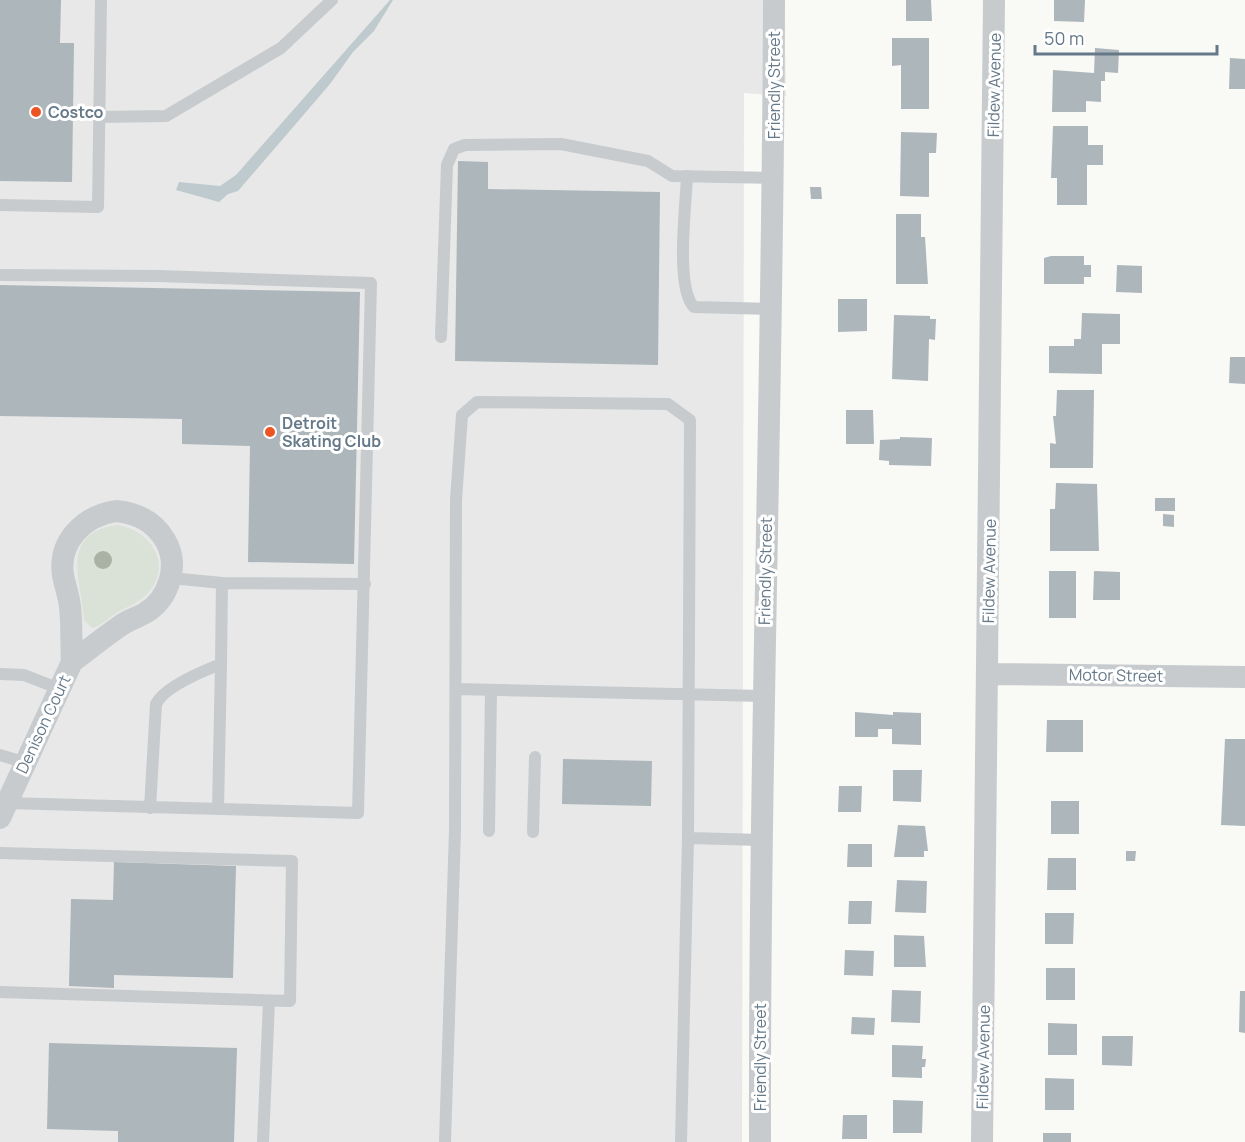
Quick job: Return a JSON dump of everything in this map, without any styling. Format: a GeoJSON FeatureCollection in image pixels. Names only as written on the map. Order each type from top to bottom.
{"type":"FeatureCollection","features":[{"type":"Feature","properties":{"kind":"street","name":"Friendly Street"},"geometry":{"type":"LineString","coordinates":[[760,1142],[761,840],[774,0]]}},
{"type":"Feature","properties":{"kind":"street","name":"Fildew Avenue"},"geometry":{"type":"LineString","coordinates":[[982,1142],[994,0]]}},
{"type":"Feature","properties":{"kind":"street","name":"Denison Court"},"geometry":{"type":"LineString","coordinates":[[3,811],[72,662],[70,610],[63,561],[72,536],[91,518],[116,511],[141,516],[152,524],[168,545],[171,557],[171,578],[164,595],[155,606],[122,624],[72,662]]}},
{"type":"Feature","properties":{"kind":"street","name":"Motor Street"},"geometry":{"type":"LineString","coordinates":[[988,674],[1245,677]]}},
{"type":"Feature","properties":{"kind":"lane"},"geometry":{"type":"LineString","coordinates":[[0,205],[98,207],[100,0]]}},
{"type":"Feature","properties":{"kind":"lane"},"geometry":{"type":"LineString","coordinates":[[99,117],[166,116],[281,48],[332,0]]}},
{"type":"Feature","properties":{"kind":"lane"},"geometry":{"type":"LineString","coordinates":[[441,337],[447,165],[454,149],[465,145],[561,144],[623,154],[648,161],[672,176],[773,178]]}},
{"type":"Feature","properties":{"kind":"lane"},"geometry":{"type":"LineString","coordinates":[[687,176],[684,271],[689,302],[694,308],[770,309]]}},
{"type":"Feature","properties":{"kind":"lane"},"geometry":{"type":"LineString","coordinates":[[0,274],[159,276],[371,283],[358,813],[150,808],[3,811]]}},
{"type":"Feature","properties":{"kind":"lane"},"geometry":{"type":"LineString","coordinates":[[445,1142],[455,830],[456,500],[462,415],[477,402],[668,404],[690,420],[688,838],[681,1142]]}},
{"type":"Feature","properties":{"kind":"lane"},"geometry":{"type":"LineString","coordinates":[[171,578],[222,583],[365,584]]}},
{"type":"Feature","properties":{"kind":"lane"},"geometry":{"type":"LineString","coordinates":[[218,809],[222,583]]}},
{"type":"Feature","properties":{"kind":"lane"},"geometry":{"type":"LineString","coordinates":[[150,808],[154,714],[158,700],[200,672],[221,664]]}},
{"type":"Feature","properties":{"kind":"lane"},"geometry":{"type":"LineString","coordinates":[[0,674],[24,675],[60,689]]}},
{"type":"Feature","properties":{"kind":"lane"},"geometry":{"type":"LineString","coordinates":[[456,689],[764,696]]}},
{"type":"Feature","properties":{"kind":"lane"},"geometry":{"type":"LineString","coordinates":[[489,831],[491,690]]}},
{"type":"Feature","properties":{"kind":"lane"},"geometry":{"type":"LineString","coordinates":[[0,755],[26,763]]}},
{"type":"Feature","properties":{"kind":"lane"},"geometry":{"type":"LineString","coordinates":[[533,832],[535,757]]}},
{"type":"Feature","properties":{"kind":"lane"},"geometry":{"type":"LineString","coordinates":[[688,838],[761,840]]}},
{"type":"Feature","properties":{"kind":"lane"},"geometry":{"type":"LineString","coordinates":[[0,853],[292,861],[290,1000],[0,992]]}},
{"type":"Feature","properties":{"kind":"lane"},"geometry":{"type":"LineString","coordinates":[[263,1142],[268,1001]]}},
{"type":"Feature","properties":{"kind":"shaded area"},"geometry":{"type":"Polygon","coordinates":[[[0,0],[784,0],[786,96],[744,93],[742,1142],[0,1142],[0,0]]]}},
{"type":"Feature","properties":{"kind":"shaded area"},"geometry":{"type":"Polygon","coordinates":[[[390,0],[393,0],[374,31],[353,52],[330,84],[238,191],[228,194],[219,202],[176,190],[179,182],[220,186],[236,175],[390,0]]]}},
{"type":"Feature","properties":{"kind":"shaded area"},"geometry":{"type":"Polygon","coordinates":[[[117,525],[129,528],[148,541],[155,550],[159,571],[148,593],[137,602],[92,628],[84,620],[78,575],[80,548],[87,538],[99,530],[117,525]]]}},
{"type":"Feature","properties":{"kind":"building","name":"Costco"},"geometry":{"type":"Polygon","coordinates":[[[0,0],[61,0],[60,43],[74,43],[72,182],[0,181],[0,0]]]}},
{"type":"Feature","properties":{"kind":"building"},"geometry":{"type":"Polygon","coordinates":[[[906,0],[931,0],[932,21],[906,21],[906,0]]]}},
{"type":"Feature","properties":{"kind":"building"},"geometry":{"type":"Polygon","coordinates":[[[1054,0],[1085,0],[1084,22],[1054,21],[1054,0]]]}},
{"type":"Feature","properties":{"kind":"building"},"geometry":{"type":"Polygon","coordinates":[[[892,38],[929,38],[929,109],[901,109],[901,65],[892,66],[892,38]]]}},
{"type":"Feature","properties":{"kind":"building"},"geometry":{"type":"Polygon","coordinates":[[[1095,48],[1119,50],[1118,73],[1105,72],[1105,81],[1101,81],[1101,102],[1086,101],[1086,112],[1052,112],[1053,70],[1094,73],[1095,48]]]}},
{"type":"Feature","properties":{"kind":"building"},"geometry":{"type":"Polygon","coordinates":[[[1230,58],[1245,59],[1245,89],[1229,89],[1230,58]]]}},
{"type":"Feature","properties":{"kind":"building"},"geometry":{"type":"Polygon","coordinates":[[[1053,126],[1088,126],[1088,145],[1103,145],[1103,165],[1087,165],[1087,205],[1057,205],[1057,178],[1051,178],[1053,126]]]}},
{"type":"Feature","properties":{"kind":"building"},"geometry":{"type":"Polygon","coordinates":[[[901,132],[937,133],[936,153],[929,153],[929,197],[900,196],[901,132]]]}},
{"type":"Feature","properties":{"kind":"building"},"geometry":{"type":"Polygon","coordinates":[[[458,161],[488,162],[488,189],[660,192],[658,365],[455,361],[458,161]]]}},
{"type":"Feature","properties":{"kind":"building"},"geometry":{"type":"Polygon","coordinates":[[[810,187],[821,187],[822,199],[811,199],[810,187]]]}},
{"type":"Feature","properties":{"kind":"building"},"geometry":{"type":"Polygon","coordinates":[[[896,214],[921,214],[921,237],[925,237],[928,284],[896,284],[896,214]]]}},
{"type":"Feature","properties":{"kind":"building"},"geometry":{"type":"Polygon","coordinates":[[[1084,256],[1084,265],[1091,265],[1091,277],[1084,277],[1084,284],[1044,284],[1044,258],[1084,256]]]}},
{"type":"Feature","properties":{"kind":"building"},"geometry":{"type":"Polygon","coordinates":[[[1117,265],[1142,266],[1142,293],[1116,292],[1117,265]]]}},
{"type":"Feature","properties":{"kind":"building","name":"Detroit Skating Club"},"geometry":{"type":"Polygon","coordinates":[[[0,285],[360,292],[354,564],[248,562],[250,446],[182,444],[182,419],[0,416],[0,285]]]}},
{"type":"Feature","properties":{"kind":"building"},"geometry":{"type":"Polygon","coordinates":[[[838,299],[867,299],[867,331],[838,332],[838,299]]]}},
{"type":"Feature","properties":{"kind":"building"},"geometry":{"type":"Polygon","coordinates":[[[1082,313],[1120,314],[1120,344],[1102,344],[1102,374],[1049,373],[1049,346],[1074,346],[1074,339],[1081,339],[1082,313]]]}},
{"type":"Feature","properties":{"kind":"building"},"geometry":{"type":"Polygon","coordinates":[[[894,315],[930,316],[930,319],[936,319],[935,340],[929,339],[928,381],[892,379],[894,315]]]}},
{"type":"Feature","properties":{"kind":"building"},"geometry":{"type":"Polygon","coordinates":[[[1230,357],[1245,357],[1245,384],[1229,383],[1230,357]]]}},
{"type":"Feature","properties":{"kind":"building"},"geometry":{"type":"Polygon","coordinates":[[[1057,390],[1094,390],[1093,468],[1050,468],[1050,443],[1056,444],[1053,416],[1056,416],[1057,390]]]}},
{"type":"Feature","properties":{"kind":"building"},"geometry":{"type":"Polygon","coordinates":[[[846,410],[873,410],[874,444],[846,444],[846,410]]]}},
{"type":"Feature","properties":{"kind":"building"},"geometry":{"type":"Polygon","coordinates":[[[900,437],[932,438],[931,466],[889,465],[889,461],[879,460],[880,440],[900,439],[900,437]]]}},
{"type":"Feature","properties":{"kind":"building"},"geometry":{"type":"Polygon","coordinates":[[[1056,483],[1097,484],[1099,551],[1050,551],[1050,509],[1055,509],[1056,483]]]}},
{"type":"Feature","properties":{"kind":"building"},"geometry":{"type":"Polygon","coordinates":[[[1155,498],[1175,498],[1175,511],[1155,511],[1155,498]]]}},
{"type":"Feature","properties":{"kind":"building"},"geometry":{"type":"Polygon","coordinates":[[[1163,514],[1174,515],[1174,527],[1163,526],[1163,514]]]}},
{"type":"Feature","properties":{"kind":"building"},"geometry":{"type":"Polygon","coordinates":[[[1049,571],[1076,571],[1076,618],[1049,618],[1049,571]]]}},
{"type":"Feature","properties":{"kind":"building"},"geometry":{"type":"Polygon","coordinates":[[[1094,571],[1120,572],[1120,600],[1093,600],[1094,571]]]}},
{"type":"Feature","properties":{"kind":"building"},"geometry":{"type":"Polygon","coordinates":[[[855,712],[893,715],[893,712],[921,713],[921,745],[892,744],[892,729],[878,729],[878,737],[855,737],[855,712]]]}},
{"type":"Feature","properties":{"kind":"building"},"geometry":{"type":"Polygon","coordinates":[[[1047,720],[1083,720],[1083,752],[1046,752],[1047,720]]]}},
{"type":"Feature","properties":{"kind":"building"},"geometry":{"type":"Polygon","coordinates":[[[1225,739],[1245,739],[1245,826],[1221,825],[1225,739]]]}},
{"type":"Feature","properties":{"kind":"building"},"geometry":{"type":"Polygon","coordinates":[[[563,759],[652,761],[651,806],[562,804],[563,759]]]}},
{"type":"Feature","properties":{"kind":"building"},"geometry":{"type":"Polygon","coordinates":[[[893,770],[922,770],[921,802],[893,801],[893,770]]]}},
{"type":"Feature","properties":{"kind":"building"},"geometry":{"type":"Polygon","coordinates":[[[839,786],[862,786],[861,812],[838,812],[839,786]]]}},
{"type":"Feature","properties":{"kind":"building"},"geometry":{"type":"Polygon","coordinates":[[[1051,801],[1079,801],[1079,834],[1051,834],[1051,801]]]}},
{"type":"Feature","properties":{"kind":"building"},"geometry":{"type":"Polygon","coordinates":[[[898,825],[925,826],[928,851],[924,851],[924,857],[894,857],[898,825]]]}},
{"type":"Feature","properties":{"kind":"building"},"geometry":{"type":"Polygon","coordinates":[[[848,844],[872,844],[872,867],[847,867],[848,844]]]}},
{"type":"Feature","properties":{"kind":"building"},"geometry":{"type":"Polygon","coordinates":[[[1126,851],[1136,851],[1135,861],[1126,861],[1126,851]]]}},
{"type":"Feature","properties":{"kind":"building"},"geometry":{"type":"Polygon","coordinates":[[[1048,858],[1076,858],[1076,890],[1047,890],[1048,858]]]}},
{"type":"Feature","properties":{"kind":"building"},"geometry":{"type":"Polygon","coordinates":[[[114,862],[236,866],[233,978],[114,975],[114,988],[69,986],[71,899],[113,900],[114,862]]]}},
{"type":"Feature","properties":{"kind":"building"},"geometry":{"type":"Polygon","coordinates":[[[897,880],[927,881],[926,913],[895,912],[897,880]]]}},
{"type":"Feature","properties":{"kind":"building"},"geometry":{"type":"Polygon","coordinates":[[[849,901],[872,901],[871,924],[848,924],[849,901]]]}},
{"type":"Feature","properties":{"kind":"building"},"geometry":{"type":"Polygon","coordinates":[[[1045,913],[1074,913],[1073,944],[1045,944],[1045,913]]]}},
{"type":"Feature","properties":{"kind":"building"},"geometry":{"type":"Polygon","coordinates":[[[894,935],[924,936],[926,967],[894,967],[894,935]]]}},
{"type":"Feature","properties":{"kind":"building"},"geometry":{"type":"Polygon","coordinates":[[[845,950],[874,951],[873,976],[844,975],[845,950]]]}},
{"type":"Feature","properties":{"kind":"building"},"geometry":{"type":"Polygon","coordinates":[[[1046,968],[1075,968],[1075,1000],[1046,1000],[1046,968]]]}},
{"type":"Feature","properties":{"kind":"building"},"geometry":{"type":"Polygon","coordinates":[[[892,990],[921,991],[920,1023],[891,1022],[892,990]]]}},
{"type":"Feature","properties":{"kind":"building"},"geometry":{"type":"Polygon","coordinates":[[[1240,991],[1245,991],[1245,1033],[1239,1032],[1240,991]]]}},
{"type":"Feature","properties":{"kind":"building"},"geometry":{"type":"Polygon","coordinates":[[[852,1017],[875,1018],[874,1035],[851,1034],[852,1017]]]}},
{"type":"Feature","properties":{"kind":"building"},"geometry":{"type":"Polygon","coordinates":[[[1048,1023],[1077,1024],[1077,1055],[1048,1055],[1048,1023]]]}},
{"type":"Feature","properties":{"kind":"building"},"geometry":{"type":"Polygon","coordinates":[[[1102,1036],[1133,1036],[1132,1066],[1102,1065],[1102,1036]]]}},
{"type":"Feature","properties":{"kind":"building"},"geometry":{"type":"Polygon","coordinates":[[[49,1043],[237,1048],[234,1142],[118,1142],[118,1131],[47,1129],[49,1043]]]}},
{"type":"Feature","properties":{"kind":"building"},"geometry":{"type":"Polygon","coordinates":[[[892,1045],[923,1046],[922,1059],[926,1059],[925,1067],[922,1067],[922,1078],[892,1077],[892,1045]]]}},
{"type":"Feature","properties":{"kind":"building"},"geometry":{"type":"Polygon","coordinates":[[[1045,1078],[1074,1079],[1074,1110],[1045,1110],[1045,1078]]]}},
{"type":"Feature","properties":{"kind":"building"},"geometry":{"type":"Polygon","coordinates":[[[893,1100],[923,1101],[922,1133],[893,1133],[893,1100]]]}},
{"type":"Feature","properties":{"kind":"building"},"geometry":{"type":"Polygon","coordinates":[[[843,1115],[867,1115],[867,1139],[842,1139],[843,1115]]]}},
{"type":"Feature","properties":{"kind":"building"},"geometry":{"type":"Polygon","coordinates":[[[1043,1133],[1071,1133],[1071,1142],[1043,1142],[1043,1133]]]}},
{"type":"Feature","properties":{"kind":"place","name":"Costco"},"geometry":{"type":"Point","coordinates":[36,112]}},
{"type":"Feature","properties":{"kind":"place","name":"Detroit Skating Club"},"geometry":{"type":"Point","coordinates":[270,432]}}]}
